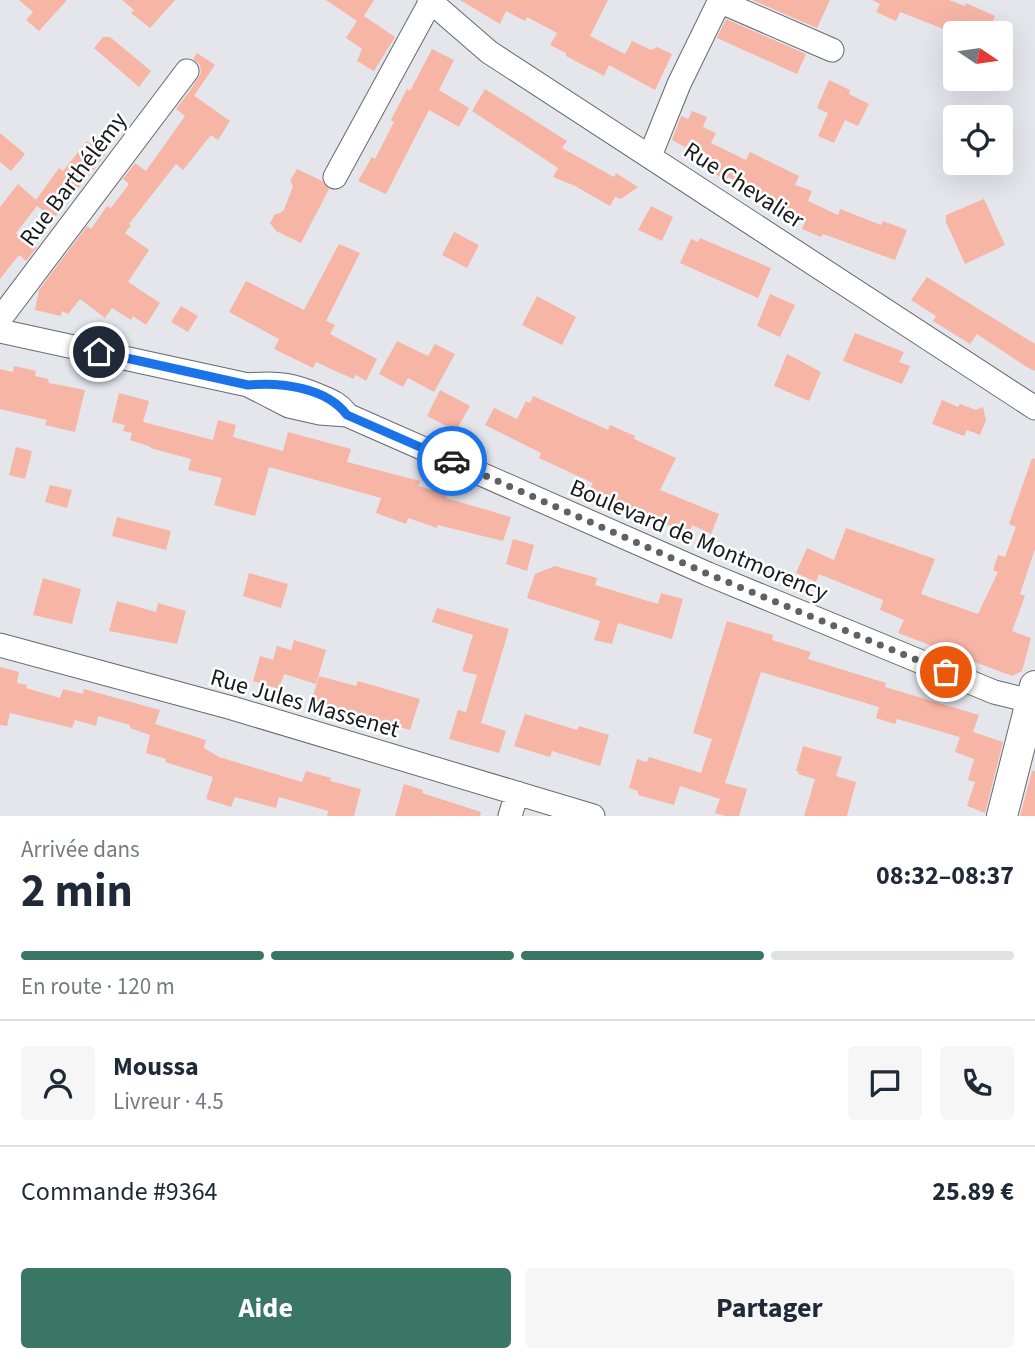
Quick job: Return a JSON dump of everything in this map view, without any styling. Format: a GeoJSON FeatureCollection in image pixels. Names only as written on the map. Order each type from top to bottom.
{"type":"FeatureCollection","features":[{"type":"Feature","properties":{"kind":"main road"},"geometry":{"type":"LineString","coordinates":[[1002,816],[1034,696]]}},
{"type":"Feature","properties":{"kind":"street"},"geometry":{"type":"LineString","coordinates":[[650,156],[679,84],[720,0],[832,50]]}},
{"type":"Feature","properties":{"kind":"street"},"geometry":{"type":"LineString","coordinates":[[335,177],[430,1]]}},
{"type":"Feature","properties":{"kind":"street","name":"Rue Chevalier"},"geometry":{"type":"LineString","coordinates":[[430,1],[489,52],[1035,408]]}},
{"type":"Feature","properties":{"kind":"street","name":"Rue Barthélémy"},"geometry":{"type":"LineString","coordinates":[[0,320],[187,71]]}},
{"type":"Feature","properties":{"kind":"street","name":"Boulevard de Montmorency"},"geometry":{"type":"LineString","coordinates":[[0,331],[248,385],[272,382],[296,386],[340,406],[347,415],[705,582],[993,692],[1034,696]]}},
{"type":"Feature","properties":{"kind":"street","name":"Rue Jules Massenet"},"geometry":{"type":"LineString","coordinates":[[0,645],[232,708],[593,816]]}},
{"type":"Feature","properties":{"kind":"street"},"geometry":{"type":"LineString","coordinates":[[510,816],[517,793]]}},
{"type":"Feature","properties":{"kind":"building"},"geometry":{"type":"Polygon","coordinates":[[[19,0],[67,0],[39,31],[26,20],[33,12],[19,0]]]}},
{"type":"Feature","properties":{"kind":"building"},"geometry":{"type":"Polygon","coordinates":[[[122,0],[175,0],[150,28],[131,13],[134,10],[122,0]]]}},
{"type":"Feature","properties":{"kind":"building"},"geometry":{"type":"Polygon","coordinates":[[[326,0],[374,0],[364,16],[395,37],[374,71],[357,61],[362,49],[346,38],[357,21],[326,0]]]}},
{"type":"Feature","properties":{"kind":"building"},"geometry":{"type":"Polygon","coordinates":[[[460,0],[608,0],[590,36],[625,54],[632,41],[651,50],[657,47],[672,54],[655,90],[609,65],[604,76],[566,56],[566,53],[550,45],[557,33],[527,17],[525,21],[506,11],[500,24],[460,0]]]}},
{"type":"Feature","properties":{"kind":"building"},"geometry":{"type":"Polygon","coordinates":[[[752,0],[830,0],[817,28],[752,0]]]}},
{"type":"Feature","properties":{"kind":"building"},"geometry":{"type":"Polygon","coordinates":[[[872,0],[949,0],[965,6],[966,3],[995,16],[993,21],[943,21],[943,29],[900,12],[896,21],[876,12],[880,4],[872,0]]]}},
{"type":"Feature","properties":{"kind":"building"},"geometry":{"type":"Polygon","coordinates":[[[726,19],[806,54],[797,74],[717,38],[726,19]]]}},
{"type":"Feature","properties":{"kind":"building"},"geometry":{"type":"Polygon","coordinates":[[[103,37],[110,37],[151,71],[139,87],[94,48],[103,37]]]}},
{"type":"Feature","properties":{"kind":"building"},"geometry":{"type":"Polygon","coordinates":[[[432,49],[454,60],[439,90],[469,108],[459,127],[429,110],[386,194],[358,181],[372,157],[375,159],[407,89],[410,91],[432,49]]]}},
{"type":"Feature","properties":{"kind":"building"},"geometry":{"type":"Polygon","coordinates":[[[197,53],[215,65],[194,96],[189,92],[201,73],[200,65],[193,59],[197,53]]]}},
{"type":"Feature","properties":{"kind":"building"},"geometry":{"type":"Polygon","coordinates":[[[829,80],[850,90],[849,94],[869,104],[858,126],[845,120],[834,143],[818,136],[828,113],[817,108],[829,80]]]}},
{"type":"Feature","properties":{"kind":"building"},"geometry":{"type":"Polygon","coordinates":[[[485,89],[567,141],[562,148],[614,177],[616,173],[638,187],[621,199],[615,197],[610,206],[553,177],[558,168],[472,111],[485,89]]]}},
{"type":"Feature","properties":{"kind":"building"},"geometry":{"type":"Polygon","coordinates":[[[189,92],[230,121],[218,140],[211,135],[183,170],[176,164],[129,224],[131,225],[125,233],[149,250],[128,282],[160,303],[146,325],[133,316],[131,320],[112,308],[105,318],[80,299],[68,314],[62,311],[61,316],[35,310],[39,290],[87,226],[91,229],[107,206],[111,208],[129,184],[123,179],[135,163],[146,171],[185,116],[176,109],[189,92]]]}},
{"type":"Feature","properties":{"kind":"building"},"geometry":{"type":"Polygon","coordinates":[[[692,111],[707,117],[703,127],[716,133],[711,143],[746,160],[750,152],[799,176],[795,185],[812,191],[808,201],[838,215],[840,209],[881,225],[883,221],[907,230],[895,260],[802,229],[805,222],[783,212],[786,205],[728,177],[727,180],[708,171],[713,162],[672,140],[681,116],[688,119],[692,111]]]}},
{"type":"Feature","properties":{"kind":"building"},"geometry":{"type":"Polygon","coordinates":[[[0,133],[25,154],[11,171],[0,162],[0,133]]]}},
{"type":"Feature","properties":{"kind":"building"},"geometry":{"type":"Polygon","coordinates":[[[87,141],[105,155],[54,218],[37,206],[16,233],[37,247],[26,261],[19,255],[0,279],[0,207],[18,184],[36,200],[59,168],[63,171],[87,141]]]}},
{"type":"Feature","properties":{"kind":"building"},"geometry":{"type":"Polygon","coordinates":[[[297,169],[322,181],[329,189],[301,243],[276,231],[270,223],[275,214],[284,210],[293,186],[290,181],[297,169]]]}},
{"type":"Feature","properties":{"kind":"building"},"geometry":{"type":"Polygon","coordinates":[[[984,199],[1005,245],[965,264],[946,222],[946,215],[984,199]]]}},
{"type":"Feature","properties":{"kind":"building"},"geometry":{"type":"Polygon","coordinates":[[[651,206],[673,217],[662,241],[638,230],[651,206]]]}},
{"type":"Feature","properties":{"kind":"building"},"geometry":{"type":"Polygon","coordinates":[[[454,232],[479,245],[467,268],[442,255],[454,232]]]}},
{"type":"Feature","properties":{"kind":"building"},"geometry":{"type":"Polygon","coordinates":[[[700,238],[771,268],[758,298],[680,263],[691,239],[698,242],[700,238]]]}},
{"type":"Feature","properties":{"kind":"building"},"geometry":{"type":"Polygon","coordinates":[[[339,244],[360,253],[326,321],[335,325],[330,334],[377,359],[366,381],[356,375],[353,379],[316,362],[313,368],[274,349],[279,339],[229,312],[246,281],[304,310],[339,244]]]}},
{"type":"Feature","properties":{"kind":"building"},"geometry":{"type":"Polygon","coordinates":[[[927,277],[1035,344],[1035,371],[977,334],[970,344],[933,321],[936,316],[911,300],[927,277]]]}},
{"type":"Feature","properties":{"kind":"building"},"geometry":{"type":"Polygon","coordinates":[[[770,294],[795,305],[780,337],[757,326],[770,294]]]}},
{"type":"Feature","properties":{"kind":"building"},"geometry":{"type":"Polygon","coordinates":[[[537,296],[576,317],[562,345],[522,325],[537,296]]]}},
{"type":"Feature","properties":{"kind":"building"},"geometry":{"type":"Polygon","coordinates":[[[181,306],[198,316],[188,332],[171,322],[181,306]]]}},
{"type":"Feature","properties":{"kind":"building"},"geometry":{"type":"Polygon","coordinates":[[[855,333],[904,352],[899,362],[910,366],[902,384],[843,361],[855,333]]]}},
{"type":"Feature","properties":{"kind":"building"},"geometry":{"type":"Polygon","coordinates":[[[397,341],[428,356],[435,344],[455,354],[434,392],[408,378],[403,387],[379,374],[397,341]]]}},
{"type":"Feature","properties":{"kind":"building"},"geometry":{"type":"Polygon","coordinates":[[[787,354],[821,372],[809,401],[774,386],[787,354]]]}},
{"type":"Feature","properties":{"kind":"building"},"geometry":{"type":"Polygon","coordinates":[[[14,366],[36,371],[35,376],[48,379],[49,383],[85,390],[75,432],[45,425],[47,420],[0,409],[0,369],[13,372],[14,366]]]}},
{"type":"Feature","properties":{"kind":"building"},"geometry":{"type":"Polygon","coordinates":[[[440,390],[470,406],[456,431],[427,416],[440,390]]]}},
{"type":"Feature","properties":{"kind":"building"},"geometry":{"type":"Polygon","coordinates":[[[119,393],[149,401],[143,422],[213,440],[218,420],[236,425],[233,437],[283,451],[288,432],[351,449],[347,462],[420,481],[418,486],[447,494],[446,498],[511,517],[503,541],[438,525],[437,528],[408,518],[406,524],[376,513],[381,498],[269,467],[255,516],[214,505],[222,478],[188,470],[191,459],[130,440],[132,433],[123,431],[125,425],[112,422],[119,393]]]}},
{"type":"Feature","properties":{"kind":"building"},"geometry":{"type":"Polygon","coordinates":[[[533,396],[608,430],[610,425],[676,458],[660,490],[719,514],[711,534],[692,525],[689,534],[609,499],[605,507],[585,499],[593,483],[539,458],[541,453],[485,425],[494,408],[517,419],[526,401],[530,403],[533,396]]]}},
{"type":"Feature","properties":{"kind":"building"},"geometry":{"type":"Polygon","coordinates":[[[942,400],[958,407],[960,404],[976,410],[983,407],[986,420],[980,435],[967,430],[964,436],[932,424],[942,400]]]}},
{"type":"Feature","properties":{"kind":"building"},"geometry":{"type":"Polygon","coordinates":[[[16,447],[32,451],[25,479],[9,475],[16,447]]]}},
{"type":"Feature","properties":{"kind":"building"},"geometry":{"type":"Polygon","coordinates":[[[1032,458],[1035,459],[1035,549],[1020,594],[1025,596],[1012,631],[1031,638],[1022,671],[1012,676],[898,633],[904,620],[880,610],[883,600],[819,574],[816,582],[796,573],[807,548],[834,560],[846,528],[935,559],[921,594],[978,614],[998,572],[993,570],[998,555],[1005,557],[1016,527],[1009,524],[1032,458]]]}},
{"type":"Feature","properties":{"kind":"building"},"geometry":{"type":"Polygon","coordinates":[[[50,485],[72,490],[67,508],[45,502],[50,485]]]}},
{"type":"Feature","properties":{"kind":"building"},"geometry":{"type":"Polygon","coordinates":[[[117,517],[171,531],[166,550],[112,536],[117,517]]]}},
{"type":"Feature","properties":{"kind":"building"},"geometry":{"type":"Polygon","coordinates":[[[513,539],[534,545],[527,571],[506,564],[513,539]]]}},
{"type":"Feature","properties":{"kind":"building"},"geometry":{"type":"Polygon","coordinates":[[[555,566],[597,578],[595,585],[658,604],[661,593],[683,599],[672,639],[618,623],[612,644],[594,640],[600,621],[527,598],[535,574],[555,566]]]}},
{"type":"Feature","properties":{"kind":"building"},"geometry":{"type":"Polygon","coordinates":[[[249,573],[288,584],[281,608],[243,596],[249,573]]]}},
{"type":"Feature","properties":{"kind":"building"},"geometry":{"type":"Polygon","coordinates":[[[43,578],[81,589],[72,624],[33,615],[43,578]]]}},
{"type":"Feature","properties":{"kind":"building"},"geometry":{"type":"Polygon","coordinates":[[[117,601],[156,612],[158,603],[186,611],[177,644],[109,631],[117,601]]]}},
{"type":"Feature","properties":{"kind":"building"},"geometry":{"type":"Polygon","coordinates":[[[437,608],[509,629],[481,723],[506,731],[499,753],[449,739],[458,710],[466,712],[477,675],[462,671],[473,635],[432,622],[437,608]]]}},
{"type":"Feature","properties":{"kind":"building"},"geometry":{"type":"Polygon","coordinates":[[[727,621],[773,635],[772,640],[811,652],[808,659],[886,683],[885,687],[979,715],[973,732],[1003,742],[985,813],[967,806],[975,782],[968,780],[974,759],[955,752],[960,737],[897,719],[895,724],[876,718],[879,707],[761,672],[725,783],[747,789],[739,816],[715,813],[720,799],[680,786],[674,805],[638,795],[638,791],[629,788],[637,759],[647,762],[649,757],[701,773],[712,739],[693,733],[727,621]]]}},
{"type":"Feature","properties":{"kind":"building"},"geometry":{"type":"Polygon","coordinates":[[[294,640],[326,650],[316,684],[284,674],[279,689],[253,681],[260,656],[273,660],[277,646],[291,650],[294,640]]]}},
{"type":"Feature","properties":{"kind":"building"},"geometry":{"type":"Polygon","coordinates":[[[0,667],[19,672],[17,683],[27,685],[26,688],[60,698],[63,689],[83,694],[84,689],[160,710],[155,724],[206,740],[204,748],[219,757],[302,782],[306,771],[361,789],[354,816],[327,816],[328,811],[279,797],[276,808],[235,797],[231,807],[206,799],[213,777],[146,753],[150,735],[130,728],[130,725],[98,716],[96,726],[75,720],[72,728],[10,713],[7,726],[0,725],[0,667]]]}},
{"type":"Feature","properties":{"kind":"building"},"geometry":{"type":"Polygon","coordinates":[[[319,676],[356,686],[358,681],[420,699],[410,730],[311,703],[319,676]]]}},
{"type":"Feature","properties":{"kind":"building"},"geometry":{"type":"Polygon","coordinates":[[[525,714],[577,730],[579,726],[609,735],[600,766],[552,751],[550,757],[514,746],[525,714]]]}},
{"type":"Feature","properties":{"kind":"building"},"geometry":{"type":"Polygon","coordinates":[[[803,746],[842,757],[836,776],[856,782],[847,816],[804,816],[815,779],[796,771],[803,746]]]}},
{"type":"Feature","properties":{"kind":"building"},"geometry":{"type":"Polygon","coordinates":[[[1032,771],[1035,771],[1035,816],[1020,816],[1032,771]]]}},
{"type":"Feature","properties":{"kind":"building"},"geometry":{"type":"Polygon","coordinates":[[[404,784],[423,790],[422,793],[481,812],[480,816],[395,816],[404,784]]]}},
{"type":"Feature","properties":{"kind":"way so far"},"geometry":{"type":"LineString","coordinates":[[452,461],[708,574],[946,672]]}},
{"type":"Feature","properties":{"kind":"route"},"geometry":{"type":"LineString","coordinates":[[99,352],[248,385],[272,382],[296,386],[340,406],[347,415],[452,461]]}}]}
